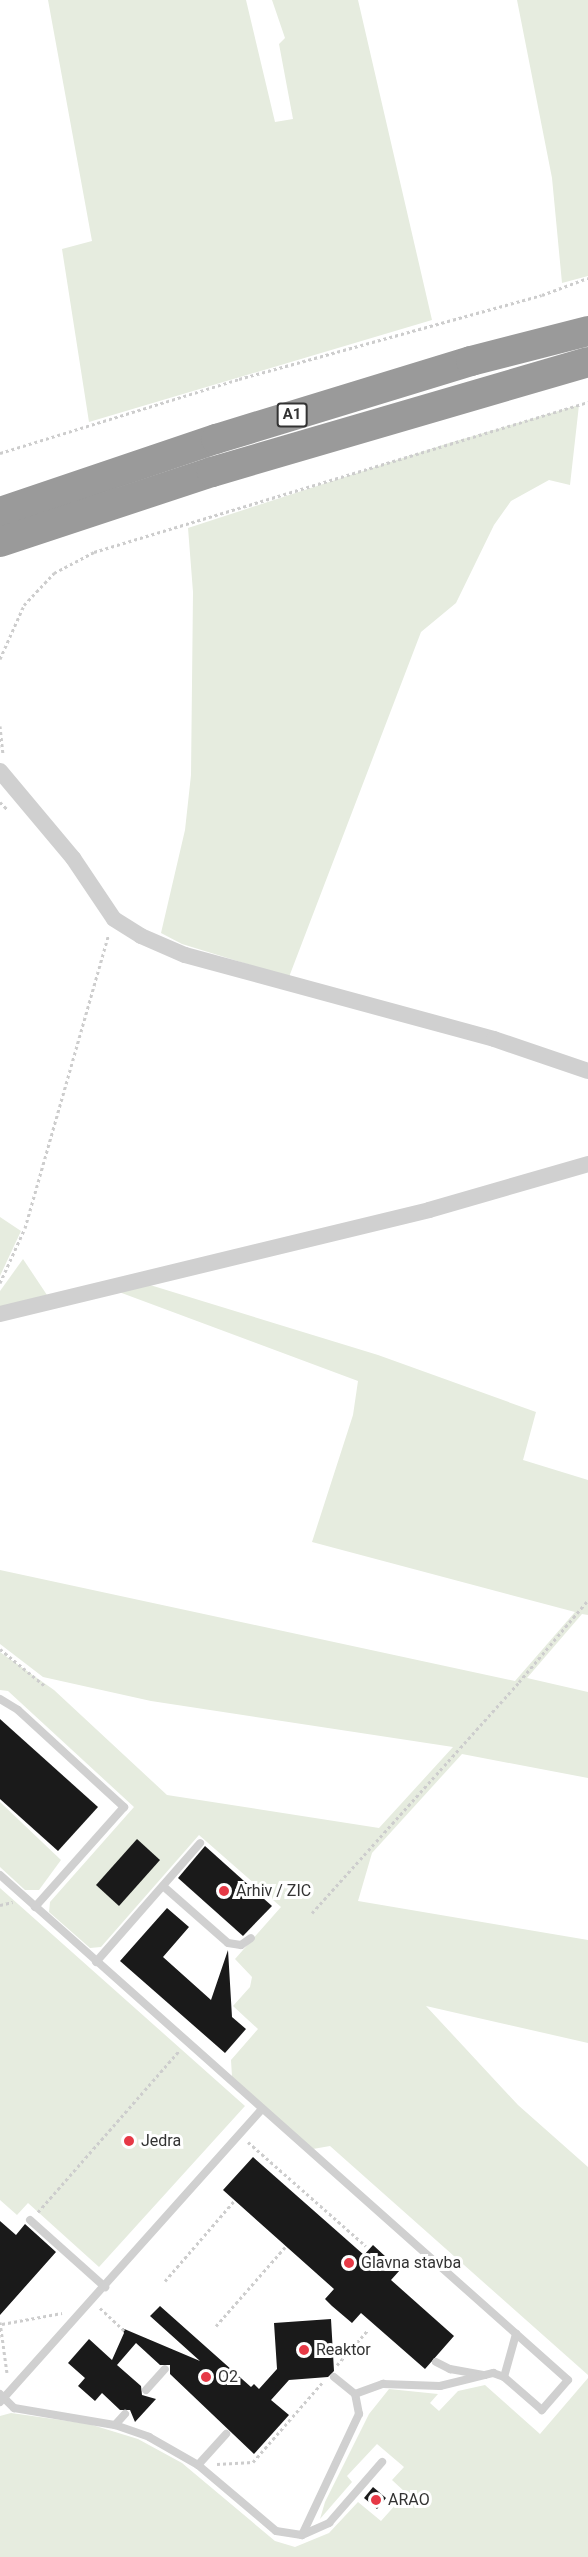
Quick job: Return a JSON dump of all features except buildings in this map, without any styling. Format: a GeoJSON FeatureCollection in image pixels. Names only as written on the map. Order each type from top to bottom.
{"type":"FeatureCollection","features":[{"type":"Feature","properties":{"kind":"highway","name":"A1"},"geometry":{"type":"LineString","coordinates":[[0,512],[216,439],[471,361],[588,331]]}},
{"type":"Feature","properties":{"kind":"highway","name":"A1"},"geometry":{"type":"LineString","coordinates":[[0,542],[212,472],[588,362]]}},
{"type":"Feature","properties":{"kind":"street"},"geometry":{"type":"LineString","coordinates":[[3,774],[73,858],[114,919],[141,936],[185,955],[334,999],[494,1039],[588,1071]]}},
{"type":"Feature","properties":{"kind":"street"},"geometry":{"type":"LineString","coordinates":[[0,1314],[429,1210],[588,1164]]}},
{"type":"Feature","properties":{"kind":"lane"},"geometry":{"type":"LineString","coordinates":[[0,1699],[18,1710],[124,1807],[35,1907]]}},
{"type":"Feature","properties":{"kind":"lane"},"geometry":{"type":"LineString","coordinates":[[96,1962],[200,1843]]}},
{"type":"Feature","properties":{"kind":"lane"},"geometry":{"type":"LineString","coordinates":[[0,1875],[261,2110],[568,2380],[542,2410],[504,2377],[450,2369],[436,2362]]}},
{"type":"Feature","properties":{"kind":"lane"},"geometry":{"type":"LineString","coordinates":[[163,1886],[228,1943],[240,1945],[251,1938]]}},
{"type":"Feature","properties":{"kind":"lane"},"geometry":{"type":"LineString","coordinates":[[261,2110],[105,2287],[3,2397],[14,2408],[115,2425],[149,2437],[198,2465],[262,2522],[276,2531],[302,2535],[329,2523],[382,2462]]}},
{"type":"Feature","properties":{"kind":"lane"},"geometry":{"type":"LineString","coordinates":[[30,2220],[105,2287]]}},
{"type":"Feature","properties":{"kind":"lane"},"geometry":{"type":"LineString","coordinates":[[504,2377],[516,2334]]}},
{"type":"Feature","properties":{"kind":"lane"},"geometry":{"type":"LineString","coordinates":[[146,2390],[165,2369]]}},
{"type":"Feature","properties":{"kind":"lane"},"geometry":{"type":"LineString","coordinates":[[302,2535],[358,2414],[355,2394],[332,2374]]}},
{"type":"Feature","properties":{"kind":"lane"},"geometry":{"type":"LineString","coordinates":[[355,2394],[383,2384],[440,2386],[484,2375]]}},
{"type":"Feature","properties":{"kind":"lane"},"geometry":{"type":"LineString","coordinates":[[115,2425],[125,2414]]}},
{"type":"Feature","properties":{"kind":"lane"},"geometry":{"type":"LineString","coordinates":[[198,2465],[226,2433]]}},
{"type":"Feature","properties":{"kind":"path"},"geometry":{"type":"LineString","coordinates":[[0,453],[239,379],[542,295],[588,278]]}},
{"type":"Feature","properties":{"kind":"path"},"geometry":{"type":"LineString","coordinates":[[0,659],[24,605],[54,573],[94,552],[588,402]]}},
{"type":"Feature","properties":{"kind":"path"},"geometry":{"type":"LineString","coordinates":[[0,726],[3,774]]}},
{"type":"Feature","properties":{"kind":"path"},"geometry":{"type":"LineString","coordinates":[[0,1283],[25,1228],[114,919]]}},
{"type":"Feature","properties":{"kind":"path"},"geometry":{"type":"LineString","coordinates":[[312,1913],[519,1682],[588,1600]]}},
{"type":"Feature","properties":{"kind":"path"},"geometry":{"type":"LineString","coordinates":[[0,1649],[45,1686]]}},
{"type":"Feature","properties":{"kind":"path"},"geometry":{"type":"LineString","coordinates":[[30,2220],[187,2043]]}},
{"type":"Feature","properties":{"kind":"path"},"geometry":{"type":"LineString","coordinates":[[240,2135],[366,2246]]}},
{"type":"Feature","properties":{"kind":"path"},"geometry":{"type":"LineString","coordinates":[[165,2281],[235,2200]]}},
{"type":"Feature","properties":{"kind":"path"},"geometry":{"type":"LineString","coordinates":[[216,2326],[286,2246]]}},
{"type":"Feature","properties":{"kind":"path"},"geometry":{"type":"LineString","coordinates":[[92,2301],[124,2330]]}},
{"type":"Feature","properties":{"kind":"path"},"geometry":{"type":"LineString","coordinates":[[3,2397],[1,2323],[86,2308]]}},
{"type":"Feature","properties":{"kind":"path"},"geometry":{"type":"LineString","coordinates":[[198,2465],[253,2462],[368,2330]]}},
{"type":"Feature","properties":{"kind":"shaded area"},"geometry":{"type":"Polygon","coordinates":[[[48,0],[246,0],[275,122],[293,119],[279,44],[285,38],[272,0],[358,0],[432,320],[89,422],[62,249],[92,241],[48,0]]]}},
{"type":"Feature","properties":{"kind":"shaded area"},"geometry":{"type":"Polygon","coordinates":[[[517,0],[588,0],[588,276],[562,283],[552,178],[517,0]]]}},
{"type":"Feature","properties":{"kind":"shaded area"},"geometry":{"type":"Polygon","coordinates":[[[579,405],[570,485],[549,480],[511,501],[494,525],[456,603],[421,632],[289,977],[182,944],[161,933],[185,830],[191,775],[193,592],[188,528],[446,444],[579,405]]]}},
{"type":"Feature","properties":{"kind":"shaded area"},"geometry":{"type":"Polygon","coordinates":[[[0,1217],[21,1231],[0,1276],[0,1217]]]}},
{"type":"Feature","properties":{"kind":"shaded area"},"geometry":{"type":"Polygon","coordinates":[[[23,1259],[47,1295],[0,1307],[0,1291],[23,1259]]]}},
{"type":"Feature","properties":{"kind":"shaded area"},"geometry":{"type":"Polygon","coordinates":[[[150,1285],[378,1355],[536,1412],[523,1460],[588,1480],[588,1615],[582,1614],[527,1678],[588,1692],[588,1778],[462,1754],[372,1853],[358,1901],[588,1940],[588,2043],[426,2006],[518,2105],[588,2167],[588,2375],[330,2146],[313,2149],[232,2077],[231,2060],[258,2029],[233,2006],[250,1987],[252,1977],[235,1959],[281,1907],[199,1835],[101,1947],[90,1948],[49,1912],[50,1902],[134,1807],[8,1691],[0,1690],[0,1652],[54,1690],[167,1795],[379,1828],[453,1747],[151,1701],[43,1677],[0,1644],[0,1570],[515,1681],[575,1612],[312,1542],[353,1415],[358,1381],[119,1292],[150,1285]]]}},
{"type":"Feature","properties":{"kind":"shaded area"},"geometry":{"type":"Polygon","coordinates":[[[0,1802],[61,1860],[39,1890],[25,1890],[0,1867],[0,1802]]]}},
{"type":"Feature","properties":{"kind":"shaded area"},"geometry":{"type":"Polygon","coordinates":[[[0,1888],[245,2106],[99,2267],[28,2203],[17,2215],[0,2200],[0,1888]]]}},
{"type":"Feature","properties":{"kind":"shaded area"},"geometry":{"type":"Polygon","coordinates":[[[588,2378],[588,2557],[0,2557],[0,2416],[11,2413],[89,2424],[138,2439],[182,2463],[275,2541],[295,2547],[329,2533],[358,2502],[381,2521],[406,2493],[392,2480],[404,2467],[377,2444],[347,2476],[352,2482],[320,2519],[325,2502],[369,2414],[389,2389],[438,2394],[430,2403],[439,2411],[458,2391],[485,2385],[540,2434],[588,2378]]]}},
{"type":"Feature","properties":{"kind":"place","name":"Arhiv / ZIC"},"geometry":{"type":"Point","coordinates":[224,1891]}},
{"type":"Feature","properties":{"kind":"place","name":"Jedra"},"geometry":{"type":"Point","coordinates":[129,2141]}},
{"type":"Feature","properties":{"kind":"place","name":"Glavna stavba"},"geometry":{"type":"Point","coordinates":[349,2263]}},
{"type":"Feature","properties":{"kind":"place","name":"Reaktor"},"geometry":{"type":"Point","coordinates":[304,2350]}},
{"type":"Feature","properties":{"kind":"place","name":"O2"},"geometry":{"type":"Point","coordinates":[206,2377]}},
{"type":"Feature","properties":{"kind":"place","name":"ARAO"},"geometry":{"type":"Point","coordinates":[376,2500]}}]}
